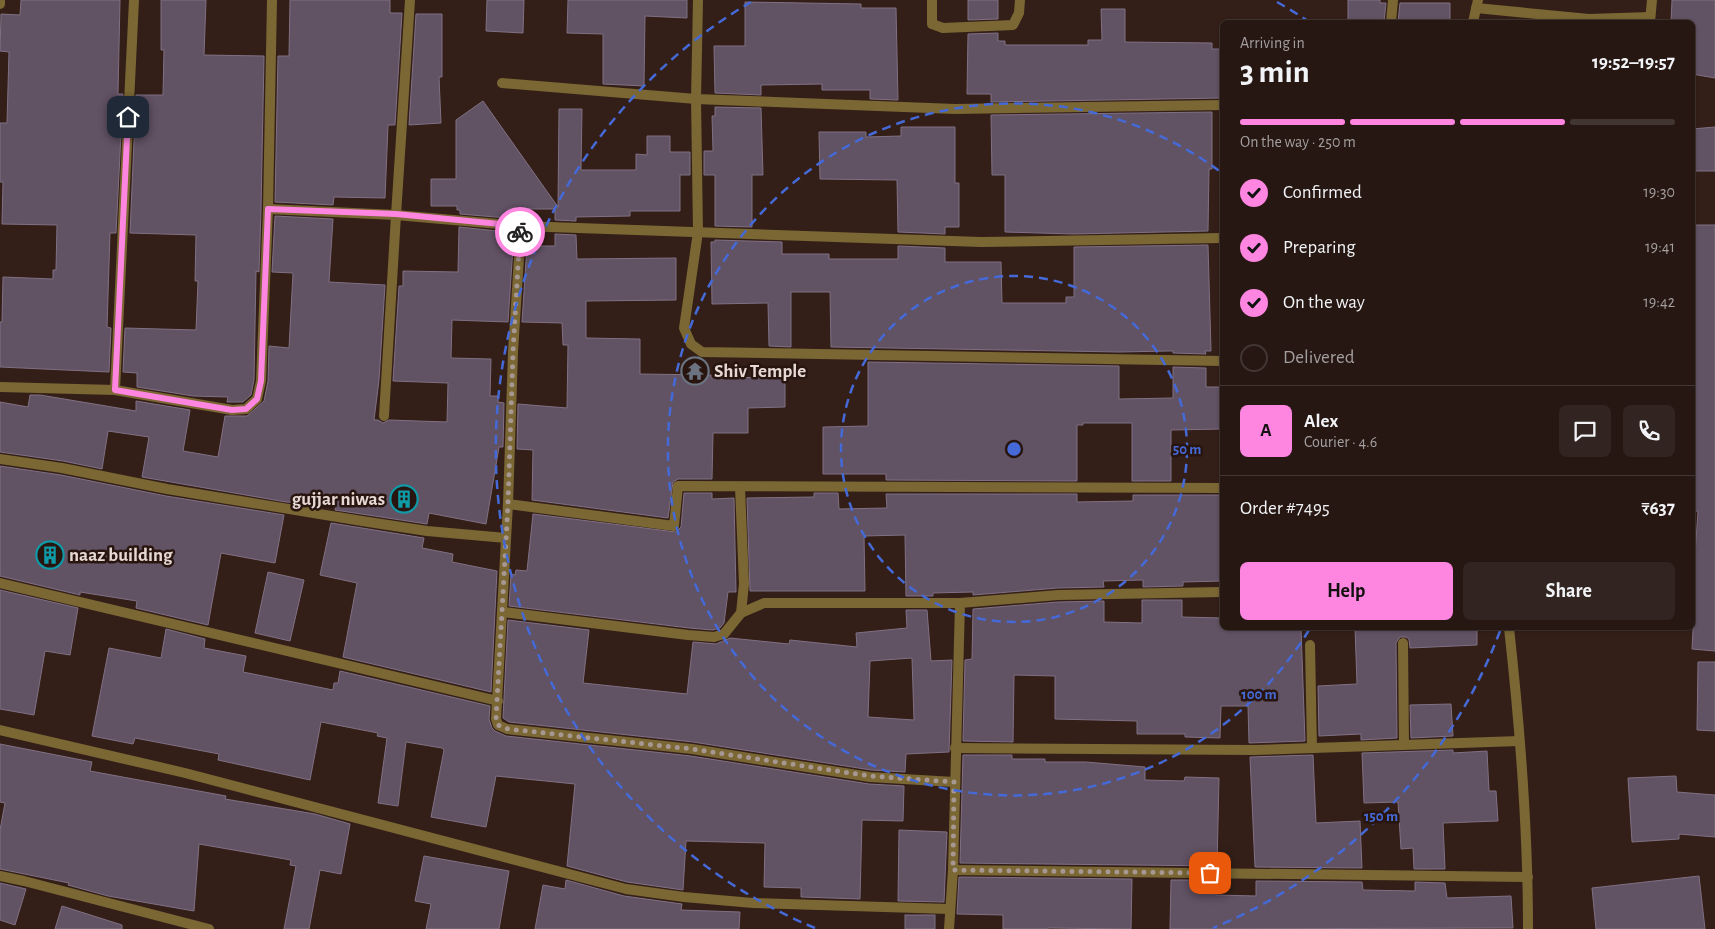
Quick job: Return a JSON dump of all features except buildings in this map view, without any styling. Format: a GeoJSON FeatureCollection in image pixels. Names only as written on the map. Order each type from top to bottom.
{"type":"FeatureCollection","features":[{"type":"Feature","properties":{"kind":"street"},"geometry":{"type":"LineString","coordinates":[[115,390],[134,0]]}},
{"type":"Feature","properties":{"kind":"street"},"geometry":{"type":"LineString","coordinates":[[0,387],[115,390],[232,410],[246,409],[257,399],[261,381],[268,209],[272,0]]}},
{"type":"Feature","properties":{"kind":"street"},"geometry":{"type":"LineString","coordinates":[[384,416],[410,0]]}},
{"type":"Feature","properties":{"kind":"street"},"geometry":{"type":"LineString","coordinates":[[698,0],[696,99],[698,232],[684,328],[691,344],[702,352],[1220,362]]}},
{"type":"Feature","properties":{"kind":"street"},"geometry":{"type":"LineString","coordinates":[[932,0],[932,24],[943,28],[1013,25],[1020,13],[1020,0]]}},
{"type":"Feature","properties":{"kind":"street"},"geometry":{"type":"LineString","coordinates":[[1391,20],[1392,0]]}},
{"type":"Feature","properties":{"kind":"street"},"geometry":{"type":"LineString","coordinates":[[1473,20],[1477,4],[1589,19],[1650,20],[1652,0]]}},
{"type":"Feature","properties":{"kind":"street"},"geometry":{"type":"LineString","coordinates":[[502,82],[696,99],[955,109],[1220,105]]}},
{"type":"Feature","properties":{"kind":"street"},"geometry":{"type":"LineString","coordinates":[[268,209],[396,214],[521,226],[981,242],[1220,238]]}},
{"type":"Feature","properties":{"kind":"street"},"geometry":{"type":"LineString","coordinates":[[521,226],[513,352],[503,612],[496,719],[498,725],[508,729],[692,749],[870,776],[954,782]]}},
{"type":"Feature","properties":{"kind":"street"},"geometry":{"type":"LineString","coordinates":[[0,459],[62,468],[167,489],[362,521],[427,531],[506,538]]}},
{"type":"Feature","properties":{"kind":"street"},"geometry":{"type":"LineString","coordinates":[[508,504],[674,526],[678,486],[1220,488]]}},
{"type":"Feature","properties":{"kind":"street"},"geometry":{"type":"LineString","coordinates":[[503,612],[688,635],[714,636],[724,634],[741,613],[744,584],[740,487]]}},
{"type":"Feature","properties":{"kind":"street"},"geometry":{"type":"LineString","coordinates":[[0,583],[498,701]]}},
{"type":"Feature","properties":{"kind":"street"},"geometry":{"type":"LineString","coordinates":[[741,613],[764,603],[960,603],[1058,595],[1220,592]]}},
{"type":"Feature","properties":{"kind":"street"},"geometry":{"type":"LineString","coordinates":[[948,929],[953,870],[960,603]]}},
{"type":"Feature","properties":{"kind":"street"},"geometry":{"type":"LineString","coordinates":[[1509,630],[1528,877],[1528,929]]}},
{"type":"Feature","properties":{"kind":"street"},"geometry":{"type":"LineString","coordinates":[[1403,643],[1404,745]]}},
{"type":"Feature","properties":{"kind":"street"},"geometry":{"type":"LineString","coordinates":[[1310,645],[1312,748]]}},
{"type":"Feature","properties":{"kind":"street"},"geometry":{"type":"LineString","coordinates":[[0,730],[186,773],[626,889],[684,897],[754,903],[949,909]]}},
{"type":"Feature","properties":{"kind":"street"},"geometry":{"type":"LineString","coordinates":[[955,748],[1246,750],[1519,741]]}},
{"type":"Feature","properties":{"kind":"street"},"geometry":{"type":"LineString","coordinates":[[953,870],[1528,877]]}},
{"type":"Feature","properties":{"kind":"street"},"geometry":{"type":"LineString","coordinates":[[0,876],[209,929]]}},
{"type":"Feature","properties":{"kind":"way so far"},"geometry":{"type":"LineString","coordinates":[[520,232],[513,352],[503,612],[496,719],[498,725],[508,729],[692,749],[859,775],[954,782],[953,870],[1210,873]]}},
{"type":"Feature","properties":{"kind":"place","name":"Shiv Temple"},"geometry":{"type":"Point","coordinates":[695,371]}},
{"type":"Feature","properties":{"kind":"place","name":"gujjar niwas"},"geometry":{"type":"Point","coordinates":[404,499]}},
{"type":"Feature","properties":{"kind":"place","name":"naaz building"},"geometry":{"type":"Point","coordinates":[50,555]}},
{"type":"Feature","properties":{"kind":"route"},"geometry":{"type":"LineString","coordinates":[[128,117],[115,390],[232,410],[246,409],[257,399],[261,381],[268,209],[396,214],[521,226],[520,232]]}}]}
